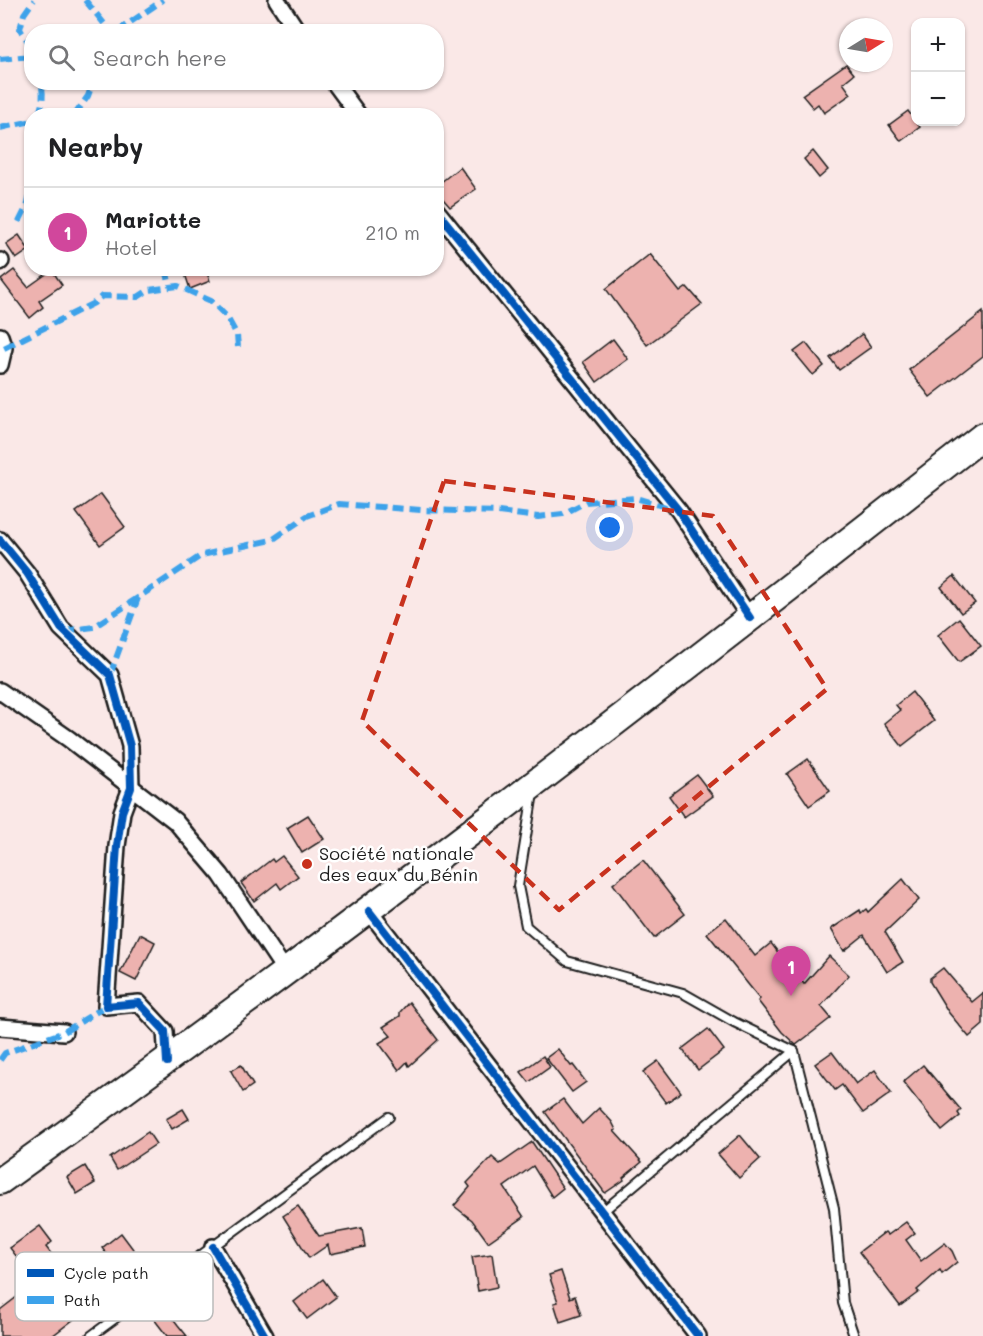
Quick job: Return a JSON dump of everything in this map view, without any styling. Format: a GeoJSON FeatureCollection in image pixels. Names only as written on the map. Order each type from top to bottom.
{"type":"FeatureCollection","features":[{"type":"Feature","properties":{"kind":"highway"},"geometry":{"type":"LineString","coordinates":[[0,1181],[167,1062],[369,911],[983,436]]}},
{"type":"Feature","properties":{"kind":"street"},"geometry":{"type":"LineString","coordinates":[[277,0],[293,24]]}},
{"type":"Feature","properties":{"kind":"street"},"geometry":{"type":"LineString","coordinates":[[340,90],[353,108]]}},
{"type":"Feature","properties":{"kind":"street"},"geometry":{"type":"LineString","coordinates":[[444,220],[679,511],[750,618]]}},
{"type":"Feature","properties":{"kind":"street"},"geometry":{"type":"LineString","coordinates":[[0,336],[4,348],[0,365]]}},
{"type":"Feature","properties":{"kind":"street"},"geometry":{"type":"LineString","coordinates":[[0,540],[27,573],[61,628],[110,675],[130,746],[131,788],[122,812],[117,846],[106,1006],[139,1003],[165,1031],[167,1062]]}},
{"type":"Feature","properties":{"kind":"street"},"geometry":{"type":"LineString","coordinates":[[0,691],[69,739],[175,821],[221,874],[286,972]]}},
{"type":"Feature","properties":{"kind":"street"},"geometry":{"type":"LineString","coordinates":[[369,911],[698,1336]]}},
{"type":"Feature","properties":{"kind":"street"},"geometry":{"type":"LineString","coordinates":[[0,1027],[64,1032]]}},
{"type":"Feature","properties":{"kind":"street"},"geometry":{"type":"LineString","coordinates":[[213,1247],[265,1336]]}},
{"type":"Feature","properties":{"kind":"lane"},"geometry":{"type":"LineString","coordinates":[[534,785],[518,886],[526,926],[567,961],[683,993],[734,1022],[794,1051],[834,1208],[843,1303],[854,1336]]}},
{"type":"Feature","properties":{"kind":"lane"},"geometry":{"type":"LineString","coordinates":[[602,1212],[794,1051]]}},
{"type":"Feature","properties":{"kind":"lane"},"geometry":{"type":"LineString","coordinates":[[206,1252],[389,1117]]}},
{"type":"Feature","properties":{"kind":"lane"},"geometry":{"type":"LineString","coordinates":[[91,1336],[112,1321]]}},
{"type":"Feature","properties":{"kind":"highlighted area"},"geometry":{"type":"Polygon","coordinates":[[[444,481],[713,516],[827,689],[559,910],[362,721],[444,481]]]}},
{"type":"Feature","properties":{"kind":"building"},"geometry":{"type":"Polygon","coordinates":[[[839,69],[839,72],[854,74],[843,83],[851,94],[824,113],[818,104],[813,108],[802,95],[839,69]]]}},
{"type":"Feature","properties":{"kind":"building"},"geometry":{"type":"Polygon","coordinates":[[[908,111],[911,115],[911,126],[920,127],[901,141],[889,125],[908,111]]]}},
{"type":"Feature","properties":{"kind":"building"},"geometry":{"type":"Polygon","coordinates":[[[813,151],[828,170],[819,178],[804,159],[813,151]]]}},
{"type":"Feature","properties":{"kind":"building"},"geometry":{"type":"Polygon","coordinates":[[[460,167],[476,189],[450,207],[444,200],[444,180],[460,167]]]}},
{"type":"Feature","properties":{"kind":"building"},"geometry":{"type":"Polygon","coordinates":[[[19,235],[24,242],[24,253],[16,259],[6,244],[19,235]]]}},
{"type":"Feature","properties":{"kind":"building"},"geometry":{"type":"Polygon","coordinates":[[[650,254],[680,292],[687,287],[702,304],[647,345],[606,289],[650,254]]]}},
{"type":"Feature","properties":{"kind":"building"},"geometry":{"type":"Polygon","coordinates":[[[14,270],[28,287],[44,276],[56,276],[62,285],[39,301],[43,307],[30,318],[1,280],[14,270]]]}},
{"type":"Feature","properties":{"kind":"building"},"geometry":{"type":"Polygon","coordinates":[[[186,276],[208,276],[210,281],[190,289],[186,276]]]}},
{"type":"Feature","properties":{"kind":"building"},"geometry":{"type":"Polygon","coordinates":[[[983,312],[983,356],[930,397],[909,370],[983,312]]]}},
{"type":"Feature","properties":{"kind":"building"},"geometry":{"type":"Polygon","coordinates":[[[862,334],[871,347],[839,370],[830,358],[862,334]]]}},
{"type":"Feature","properties":{"kind":"building"},"geometry":{"type":"Polygon","coordinates":[[[613,339],[628,359],[597,382],[583,362],[613,339]]]}},
{"type":"Feature","properties":{"kind":"building"},"geometry":{"type":"Polygon","coordinates":[[[806,343],[824,366],[813,375],[794,352],[806,343]]]}},
{"type":"Feature","properties":{"kind":"building"},"geometry":{"type":"Polygon","coordinates":[[[101,494],[125,527],[100,545],[76,512],[101,494]]]}},
{"type":"Feature","properties":{"kind":"building"},"geometry":{"type":"Polygon","coordinates":[[[954,576],[975,603],[961,613],[941,587],[954,576]]]}},
{"type":"Feature","properties":{"kind":"building"},"geometry":{"type":"Polygon","coordinates":[[[959,618],[981,646],[959,662],[938,635],[959,618]]]}},
{"type":"Feature","properties":{"kind":"building"},"geometry":{"type":"Polygon","coordinates":[[[912,692],[934,721],[902,746],[884,723],[900,710],[896,705],[912,692]]]}},
{"type":"Feature","properties":{"kind":"building"},"geometry":{"type":"Polygon","coordinates":[[[808,759],[830,791],[809,806],[787,774],[808,759]]]}},
{"type":"Feature","properties":{"kind":"building"},"geometry":{"type":"Polygon","coordinates":[[[697,775],[713,796],[684,817],[669,796],[697,775]]]}},
{"type":"Feature","properties":{"kind":"building"},"geometry":{"type":"Polygon","coordinates":[[[308,815],[324,839],[302,853],[287,828],[308,815]]]}},
{"type":"Feature","properties":{"kind":"building"},"geometry":{"type":"Polygon","coordinates":[[[282,856],[298,876],[281,889],[277,883],[254,901],[241,883],[272,859],[274,862],[282,856]]]}},
{"type":"Feature","properties":{"kind":"building"},"geometry":{"type":"Polygon","coordinates":[[[643,860],[685,914],[654,938],[613,884],[643,860]]]}},
{"type":"Feature","properties":{"kind":"building"},"geometry":{"type":"Polygon","coordinates":[[[903,879],[919,900],[885,932],[903,962],[887,972],[864,935],[844,951],[831,929],[860,910],[861,913],[866,909],[868,912],[903,879]]]}},
{"type":"Feature","properties":{"kind":"building"},"geometry":{"type":"Polygon","coordinates":[[[726,918],[755,956],[771,943],[804,984],[829,956],[849,975],[821,1006],[831,1018],[796,1045],[782,1032],[758,1001],[760,999],[707,933],[726,918]]]}},
{"type":"Feature","properties":{"kind":"building"},"geometry":{"type":"Polygon","coordinates":[[[140,934],[155,942],[136,981],[120,973],[140,934]]]}},
{"type":"Feature","properties":{"kind":"building"},"geometry":{"type":"Polygon","coordinates":[[[943,968],[972,1002],[983,993],[983,1025],[969,1037],[949,1013],[930,982],[930,978],[943,968]]]}},
{"type":"Feature","properties":{"kind":"building"},"geometry":{"type":"Polygon","coordinates":[[[409,1002],[438,1040],[409,1066],[407,1062],[399,1070],[379,1043],[391,1036],[383,1027],[400,1016],[400,1012],[409,1002]]]}},
{"type":"Feature","properties":{"kind":"building"},"geometry":{"type":"Polygon","coordinates":[[[708,1029],[724,1050],[698,1070],[682,1049],[708,1029]]]}},
{"type":"Feature","properties":{"kind":"building"},"geometry":{"type":"Polygon","coordinates":[[[558,1049],[586,1082],[572,1092],[546,1058],[558,1049]]]}},
{"type":"Feature","properties":{"kind":"building"},"geometry":{"type":"Polygon","coordinates":[[[832,1052],[856,1084],[875,1070],[891,1093],[863,1113],[842,1085],[835,1090],[815,1064],[832,1052]]]}},
{"type":"Feature","properties":{"kind":"building"},"geometry":{"type":"Polygon","coordinates":[[[543,1056],[550,1067],[529,1082],[521,1072],[543,1056]]]}},
{"type":"Feature","properties":{"kind":"building"},"geometry":{"type":"Polygon","coordinates":[[[658,1061],[681,1092],[666,1103],[643,1072],[658,1061]]]}},
{"type":"Feature","properties":{"kind":"building"},"geometry":{"type":"Polygon","coordinates":[[[241,1065],[253,1085],[243,1092],[231,1071],[241,1065]]]}},
{"type":"Feature","properties":{"kind":"building"},"geometry":{"type":"Polygon","coordinates":[[[923,1065],[961,1110],[958,1113],[960,1116],[942,1131],[903,1082],[923,1065]]]}},
{"type":"Feature","properties":{"kind":"building"},"geometry":{"type":"Polygon","coordinates":[[[563,1099],[582,1124],[599,1108],[612,1122],[616,1130],[614,1131],[642,1162],[623,1178],[624,1180],[605,1193],[545,1112],[563,1099]]]}},
{"type":"Feature","properties":{"kind":"building"},"geometry":{"type":"Polygon","coordinates":[[[183,1109],[189,1119],[172,1129],[166,1119],[183,1109]]]}},
{"type":"Feature","properties":{"kind":"building"},"geometry":{"type":"Polygon","coordinates":[[[148,1132],[156,1144],[117,1170],[110,1158],[148,1132]]]}},
{"type":"Feature","properties":{"kind":"building"},"geometry":{"type":"Polygon","coordinates":[[[740,1135],[760,1159],[739,1178],[718,1154],[740,1135]]]}},
{"type":"Feature","properties":{"kind":"building"},"geometry":{"type":"Polygon","coordinates":[[[532,1142],[563,1188],[552,1197],[533,1166],[504,1187],[524,1217],[488,1242],[472,1220],[454,1206],[470,1187],[467,1183],[492,1157],[500,1164],[532,1142]]]}},
{"type":"Feature","properties":{"kind":"building"},"geometry":{"type":"Polygon","coordinates":[[[85,1166],[95,1183],[77,1194],[67,1177],[85,1166]]]}},
{"type":"Feature","properties":{"kind":"building"},"geometry":{"type":"Polygon","coordinates":[[[298,1206],[319,1236],[362,1228],[365,1247],[330,1254],[328,1245],[309,1258],[283,1216],[298,1206]]]}},
{"type":"Feature","properties":{"kind":"building"},"geometry":{"type":"Polygon","coordinates":[[[906,1222],[915,1233],[906,1240],[921,1261],[945,1243],[957,1262],[942,1274],[940,1270],[917,1290],[919,1292],[900,1306],[859,1252],[885,1232],[888,1235],[906,1222]]]}},
{"type":"Feature","properties":{"kind":"building"},"geometry":{"type":"Polygon","coordinates":[[[40,1226],[52,1242],[46,1247],[50,1252],[15,1252],[15,1255],[10,1248],[40,1226]]]}},
{"type":"Feature","properties":{"kind":"building"},"geometry":{"type":"Polygon","coordinates":[[[121,1233],[135,1252],[105,1252],[102,1248],[121,1233]]]}},
{"type":"Feature","properties":{"kind":"building"},"geometry":{"type":"Polygon","coordinates":[[[492,1254],[497,1287],[478,1291],[472,1257],[492,1254]]]}},
{"type":"Feature","properties":{"kind":"building"},"geometry":{"type":"Polygon","coordinates":[[[561,1271],[570,1298],[575,1296],[581,1315],[560,1322],[554,1303],[558,1302],[549,1275],[561,1271]]]}},
{"type":"Feature","properties":{"kind":"building"},"geometry":{"type":"Polygon","coordinates":[[[323,1279],[336,1297],[307,1319],[294,1302],[323,1279]]]}},
{"type":"Feature","properties":{"kind":"building"},"geometry":{"type":"Polygon","coordinates":[[[15,1298],[15,1321],[72,1321],[52,1336],[0,1336],[0,1310],[15,1298]]]}},
{"type":"Feature","properties":{"kind":"building"},"geometry":{"type":"Polygon","coordinates":[[[155,1321],[175,1321],[187,1336],[167,1336],[155,1321]]]}},
{"type":"Feature","properties":{"kind":"marked path"},"geometry":{"type":"LineString","coordinates":[[24,35],[20,29],[24,14],[34,0]]}},
{"type":"Feature","properties":{"kind":"marked path"},"geometry":{"type":"LineString","coordinates":[[85,0],[104,24]]}},
{"type":"Feature","properties":{"kind":"marked path"},"geometry":{"type":"LineString","coordinates":[[128,24],[163,0]]}},
{"type":"Feature","properties":{"kind":"marked path"},"geometry":{"type":"LineString","coordinates":[[0,59],[24,57]]}},
{"type":"Feature","properties":{"kind":"marked path"},"geometry":{"type":"LineString","coordinates":[[41,108],[42,90]]}},
{"type":"Feature","properties":{"kind":"marked path"},"geometry":{"type":"LineString","coordinates":[[80,108],[90,90]]}},
{"type":"Feature","properties":{"kind":"marked path"},"geometry":{"type":"LineString","coordinates":[[0,128],[24,123]]}},
{"type":"Feature","properties":{"kind":"marked path"},"geometry":{"type":"LineString","coordinates":[[19,222],[24,212]]}},
{"type":"Feature","properties":{"kind":"marked path"},"geometry":{"type":"LineString","coordinates":[[168,276],[170,287]]}},
{"type":"Feature","properties":{"kind":"marked path"},"geometry":{"type":"LineString","coordinates":[[4,348],[94,303],[102,296],[138,297],[149,290],[178,286],[211,301],[227,317],[237,335],[238,347]]}},
{"type":"Feature","properties":{"kind":"marked path"},"geometry":{"type":"LineString","coordinates":[[64,631],[94,627],[202,555],[272,540],[307,516],[339,504],[421,510],[498,512],[538,517],[563,514],[586,502],[636,498],[676,510]]}},
{"type":"Feature","properties":{"kind":"marked path"},"geometry":{"type":"LineString","coordinates":[[110,675],[138,598]]}},
{"type":"Feature","properties":{"kind":"marked path"},"geometry":{"type":"LineString","coordinates":[[0,1060],[5,1053],[64,1032],[106,1006]]}},
{"type":"Feature","properties":{"kind":"cycle path"},"geometry":{"type":"LineString","coordinates":[[444,220],[679,511],[750,618]]}},
{"type":"Feature","properties":{"kind":"cycle path"},"geometry":{"type":"LineString","coordinates":[[0,540],[27,573],[61,628],[110,675],[130,746],[131,788],[122,812],[117,846],[106,1006],[139,1003],[165,1031],[167,1062]]}},
{"type":"Feature","properties":{"kind":"cycle path"},"geometry":{"type":"LineString","coordinates":[[369,911],[698,1336]]}},
{"type":"Feature","properties":{"kind":"cycle path"},"geometry":{"type":"LineString","coordinates":[[213,1247],[265,1336]]}},
{"type":"Feature","properties":{"kind":"place","name":"Société nationale des eaux du Bénin"},"geometry":{"type":"Point","coordinates":[307,864]}},
{"type":"Feature","properties":{"kind":"place","name":"Mariotte"},"geometry":{"type":"Point","coordinates":[791,996]}}]}
